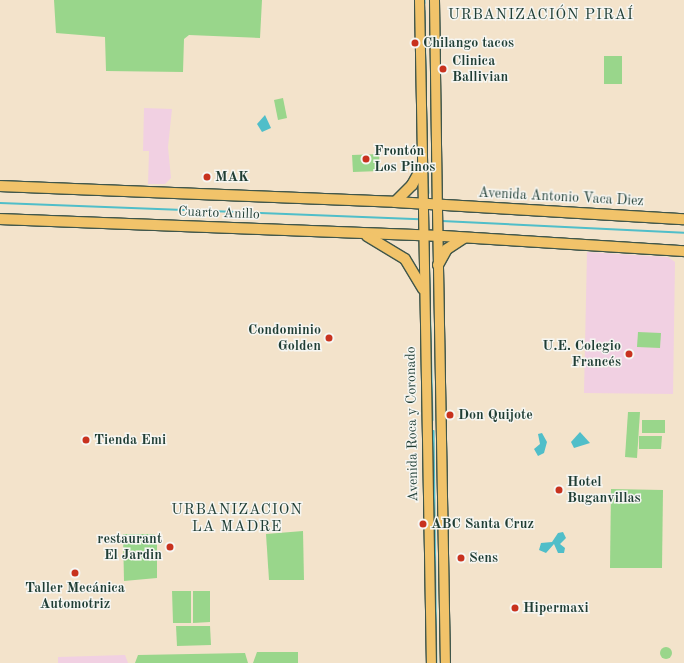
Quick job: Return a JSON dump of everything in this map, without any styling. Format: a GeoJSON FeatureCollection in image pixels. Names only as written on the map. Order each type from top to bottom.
{"type":"FeatureCollection","features":[{"type":"Feature","properties":{"kind":"highway"},"geometry":{"type":"LineString","coordinates":[[395,202],[412,185],[422,167]]}},
{"type":"Feature","properties":{"kind":"highway","name":"Cuarto Anillo"},"geometry":{"type":"LineString","coordinates":[[0,186],[395,202],[423,206],[437,206]]}},
{"type":"Feature","properties":{"kind":"highway","name":"Avenida Antonio Vaca Diez"},"geometry":{"type":"LineString","coordinates":[[437,206],[684,218]]}},
{"type":"Feature","properties":{"kind":"highway","name":"Cuarto Anillo"},"geometry":{"type":"LineString","coordinates":[[0,219],[358,232],[437,232]]}},
{"type":"Feature","properties":{"kind":"highway"},"geometry":{"type":"LineString","coordinates":[[358,232],[397,252],[412,268],[423,289]]}},
{"type":"Feature","properties":{"kind":"highway"},"geometry":{"type":"LineString","coordinates":[[437,232],[466,237],[684,251]]}},
{"type":"Feature","properties":{"kind":"highway"},"geometry":{"type":"LineString","coordinates":[[438,265],[447,249],[466,237]]}},
{"type":"Feature","properties":{"kind":"main road","name":"Avenida Roca y Coronado"},"geometry":{"type":"LineString","coordinates":[[419,0],[423,289],[431,663]]}},
{"type":"Feature","properties":{"kind":"main road","name":"Avenida Roca y Coronado"},"geometry":{"type":"LineString","coordinates":[[434,0],[445,663]]}},
{"type":"Feature","properties":{"kind":"shaded area"},"geometry":{"type":"Polygon","coordinates":[[[144,108],[172,109],[168,147],[171,178],[165,184],[148,184],[149,151],[143,151],[144,108]]]}},
{"type":"Feature","properties":{"kind":"shaded area","name":"U.E. Colegio Francés"},"geometry":{"type":"Polygon","coordinates":[[[587,252],[668,257],[675,262],[673,394],[584,393],[587,252]]]}},
{"type":"Feature","properties":{"kind":"shaded area"},"geometry":{"type":"Polygon","coordinates":[[[125,655],[128,663],[58,663],[58,657],[125,655]]]}},
{"type":"Feature","properties":{"kind":"green space"},"geometry":{"type":"Polygon","coordinates":[[[54,0],[262,0],[260,38],[189,35],[184,39],[183,72],[106,71],[105,37],[56,33],[54,0]]]}},
{"type":"Feature","properties":{"kind":"green space"},"geometry":{"type":"Polygon","coordinates":[[[604,56],[622,56],[622,84],[604,84],[604,56]]]}},
{"type":"Feature","properties":{"kind":"green space"},"geometry":{"type":"Polygon","coordinates":[[[283,98],[287,118],[278,120],[274,100],[283,98]]]}},
{"type":"Feature","properties":{"kind":"green space"},"geometry":{"type":"Polygon","coordinates":[[[379,154],[380,171],[353,172],[352,155],[379,154]]]}},
{"type":"Feature","properties":{"kind":"green space"},"geometry":{"type":"Polygon","coordinates":[[[638,332],[661,333],[660,348],[637,347],[638,332]]]}},
{"type":"Feature","properties":{"kind":"green space"},"geometry":{"type":"Polygon","coordinates":[[[628,412],[640,412],[637,458],[625,457],[628,412]]]}},
{"type":"Feature","properties":{"kind":"green space"},"geometry":{"type":"Polygon","coordinates":[[[642,420],[665,420],[665,433],[642,433],[642,420]]]}},
{"type":"Feature","properties":{"kind":"green space"},"geometry":{"type":"Polygon","coordinates":[[[639,436],[662,436],[661,449],[639,449],[639,436]]]}},
{"type":"Feature","properties":{"kind":"green space"},"geometry":{"type":"Polygon","coordinates":[[[611,489],[663,490],[662,568],[610,568],[611,489]]]}},
{"type":"Feature","properties":{"kind":"green space"},"geometry":{"type":"Polygon","coordinates":[[[303,531],[304,580],[269,580],[266,534],[303,531]]]}},
{"type":"Feature","properties":{"kind":"green space"},"geometry":{"type":"Polygon","coordinates":[[[123,534],[154,534],[157,537],[157,578],[124,581],[123,534]]]}},
{"type":"Feature","properties":{"kind":"green space"},"geometry":{"type":"Polygon","coordinates":[[[172,591],[191,591],[191,623],[173,623],[172,591]]]}},
{"type":"Feature","properties":{"kind":"green space"},"geometry":{"type":"Polygon","coordinates":[[[193,591],[210,591],[210,622],[193,623],[193,591]]]}},
{"type":"Feature","properties":{"kind":"green space"},"geometry":{"type":"Polygon","coordinates":[[[176,626],[210,626],[211,645],[177,646],[176,626]]]}},
{"type":"Feature","properties":{"kind":"green space"},"geometry":{"type":"Polygon","coordinates":[[[664,647],[668,647],[672,653],[668,659],[664,659],[660,655],[660,651],[664,647]]]}},
{"type":"Feature","properties":{"kind":"green space"},"geometry":{"type":"Polygon","coordinates":[[[257,652],[298,652],[298,663],[253,663],[257,652]]]}},
{"type":"Feature","properties":{"kind":"green space"},"geometry":{"type":"Polygon","coordinates":[[[245,653],[248,663],[135,663],[138,655],[245,653]]]}},
{"type":"Feature","properties":{"kind":"water"},"geometry":{"type":"Polygon","coordinates":[[[265,115],[271,128],[262,132],[257,124],[265,115]]]}},
{"type":"Feature","properties":{"kind":"water"},"geometry":{"type":"Polygon","coordinates":[[[580,432],[590,443],[574,448],[571,442],[580,432]]]}},
{"type":"Feature","properties":{"kind":"water"},"geometry":{"type":"Polygon","coordinates":[[[542,433],[547,442],[544,453],[538,456],[534,449],[540,444],[538,434],[542,433]]]}},
{"type":"Feature","properties":{"kind":"water"},"geometry":{"type":"Polygon","coordinates":[[[563,532],[566,538],[560,544],[565,548],[564,553],[558,553],[554,544],[546,553],[539,550],[541,543],[552,542],[558,533],[563,532]]]}},
{"type":"Feature","properties":{"kind":"waterway"},"geometry":{"type":"LineString","coordinates":[[425,11],[427,138]]}},
{"type":"Feature","properties":{"kind":"waterway"},"geometry":{"type":"LineString","coordinates":[[427,157],[429,193]]}},
{"type":"Feature","properties":{"kind":"waterway"},"geometry":{"type":"LineString","coordinates":[[0,203],[420,219]]}},
{"type":"Feature","properties":{"kind":"waterway"},"geometry":{"type":"LineString","coordinates":[[442,221],[684,233]]}},
{"type":"Feature","properties":{"kind":"waterway"},"geometry":{"type":"LineString","coordinates":[[429,245],[433,420]]}},
{"type":"Feature","properties":{"kind":"waterway"},"geometry":{"type":"LineString","coordinates":[[434,431],[437,663]]}},
{"type":"Feature","properties":{"kind":"place","name":"Chilango tacos"},"geometry":{"type":"Point","coordinates":[415,43]}},
{"type":"Feature","properties":{"kind":"place","name":"Clinica Ballivian"},"geometry":{"type":"Point","coordinates":[443,69]}},
{"type":"Feature","properties":{"kind":"place","name":"Frontón Los Pinos"},"geometry":{"type":"Point","coordinates":[366,159]}},
{"type":"Feature","properties":{"kind":"place","name":"MAK"},"geometry":{"type":"Point","coordinates":[207,177]}},
{"type":"Feature","properties":{"kind":"place","name":"Condominio Golden"},"geometry":{"type":"Point","coordinates":[329,338]}},
{"type":"Feature","properties":{"kind":"place","name":"U.E. Colegio Francés"},"geometry":{"type":"Point","coordinates":[629,354]}},
{"type":"Feature","properties":{"kind":"place","name":"Don Quijote"},"geometry":{"type":"Point","coordinates":[450,415]}},
{"type":"Feature","properties":{"kind":"place","name":"Tienda Emi"},"geometry":{"type":"Point","coordinates":[86,440]}},
{"type":"Feature","properties":{"kind":"place","name":"Hotel Buganvillas"},"geometry":{"type":"Point","coordinates":[559,490]}},
{"type":"Feature","properties":{"kind":"place","name":"ABC Santa Cruz"},"geometry":{"type":"Point","coordinates":[423,524]}},
{"type":"Feature","properties":{"kind":"place","name":"restaurant El Jardin"},"geometry":{"type":"Point","coordinates":[170,547]}},
{"type":"Feature","properties":{"kind":"place","name":"Sens"},"geometry":{"type":"Point","coordinates":[461,558]}},
{"type":"Feature","properties":{"kind":"place","name":"Taller Mecánica Automotriz"},"geometry":{"type":"Point","coordinates":[75,573]}},
{"type":"Feature","properties":{"kind":"place","name":"Hipermaxi"},"geometry":{"type":"Point","coordinates":[515,608]}},
{"type":"Feature","properties":{"kind":"district","name":"URBANIZACIÓN PIRAÍ"},"geometry":{"type":"Point","coordinates":[541,16]}},
{"type":"Feature","properties":{"kind":"district","name":"URBANIZACION LA MADRE"},"geometry":{"type":"Point","coordinates":[237,518]}}]}
